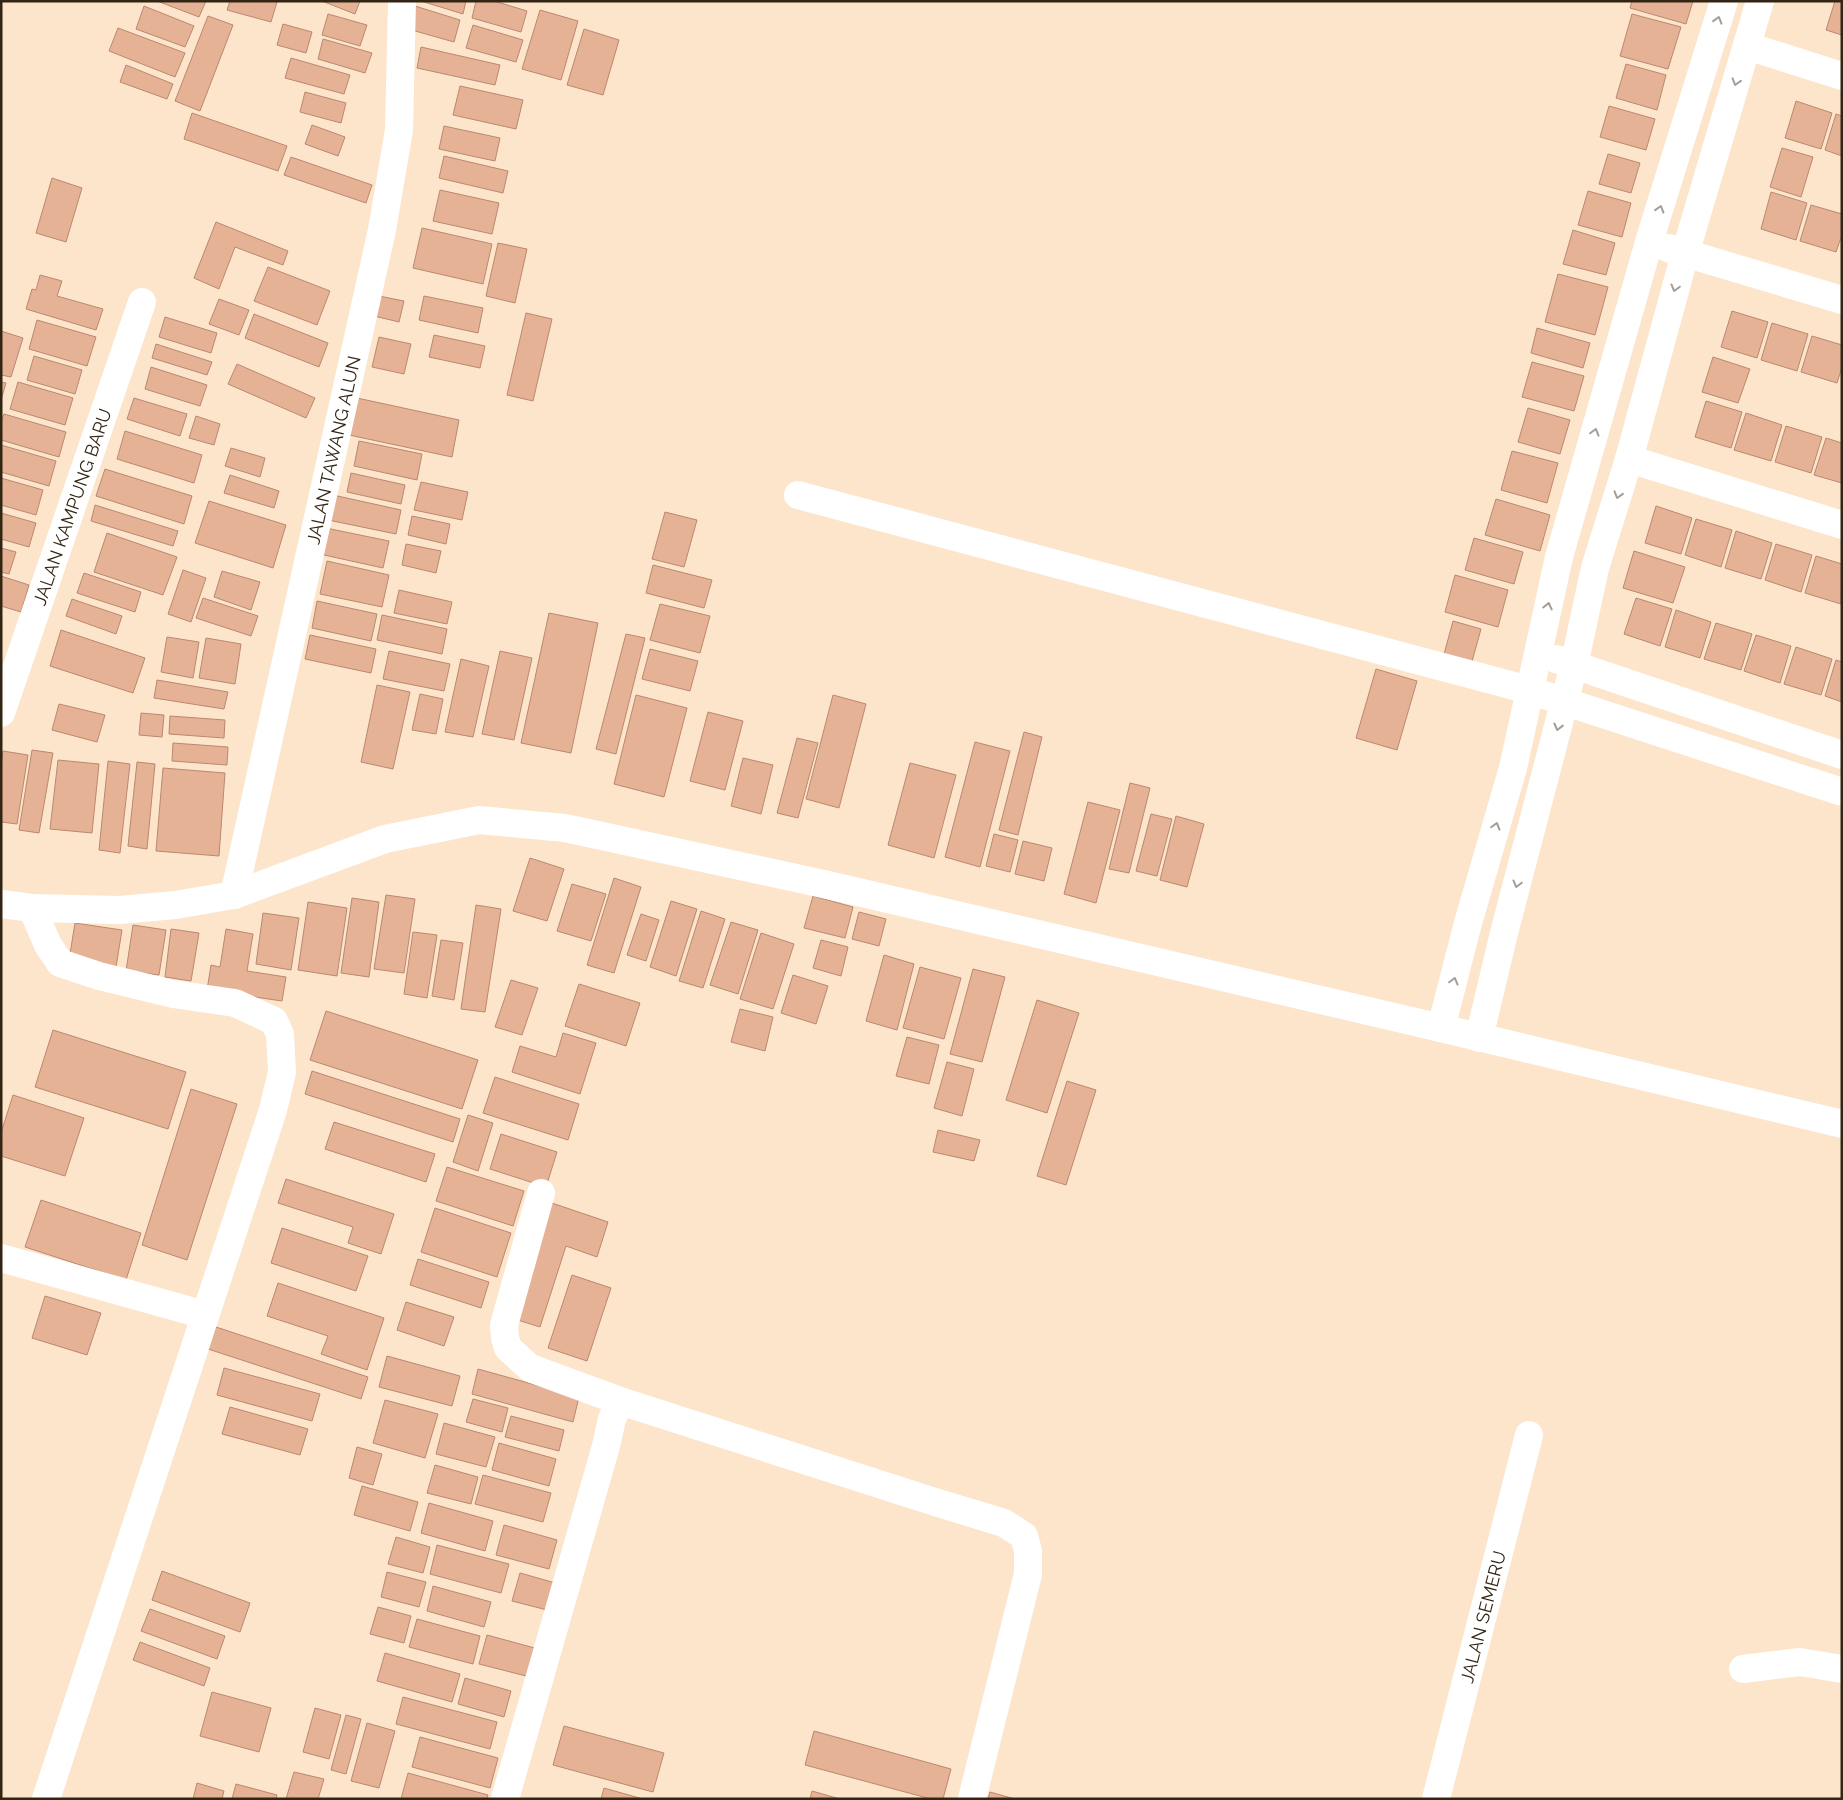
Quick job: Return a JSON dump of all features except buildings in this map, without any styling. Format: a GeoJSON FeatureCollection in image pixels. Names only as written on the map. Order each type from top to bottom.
{"type":"FeatureCollection","features":[{"type":"Feature","properties":{"kind":"street","name":"JALAN TAWANG ALUN"},"geometry":{"type":"LineString","coordinates":[[234,895],[382,230],[399,130],[402,1]]}},
{"type":"Feature","properties":{"kind":"street"},"geometry":{"type":"LineString","coordinates":[[1441,1028],[1512,768],[1559,557],[1649,242],[1724,1]]}},
{"type":"Feature","properties":{"kind":"street"},"geometry":{"type":"LineString","coordinates":[[1479,1038],[1504,933],[1574,665],[1595,568],[1628,460],[1685,254],[1760,1]]}},
{"type":"Feature","properties":{"kind":"street"},"geometry":{"type":"LineString","coordinates":[[1747,46],[1842,76]]}},
{"type":"Feature","properties":{"kind":"street"},"geometry":{"type":"LineString","coordinates":[[1649,242],[1842,300]]}},
{"type":"Feature","properties":{"kind":"street","name":"JALAN KAMPUNG BARU"},"geometry":{"type":"LineString","coordinates":[[1,714],[142,302]]}},
{"type":"Feature","properties":{"kind":"street"},"geometry":{"type":"LineString","coordinates":[[1628,460],[1842,525]]}},
{"type":"Feature","properties":{"kind":"street"},"geometry":{"type":"LineString","coordinates":[[798,495],[1529,690],[1842,792]]}},
{"type":"Feature","properties":{"kind":"street"},"geometry":{"type":"LineString","coordinates":[[1537,653],[1842,755]]}},
{"type":"Feature","properties":{"kind":"street"},"geometry":{"type":"LineString","coordinates":[[1512,768],[1545,777]]}},
{"type":"Feature","properties":{"kind":"street"},"geometry":{"type":"LineString","coordinates":[[1,904],[32,908],[120,910],[175,905],[234,895],[385,839],[479,820],[565,828],[819,883],[1842,1124]]}},
{"type":"Feature","properties":{"kind":"street"},"geometry":{"type":"LineString","coordinates":[[32,908],[48,945],[60,963],[98,976],[173,994],[235,1003],[274,1022],[280,1034],[282,1072],[273,1110],[46,1799]]}},
{"type":"Feature","properties":{"kind":"street"},"geometry":{"type":"LineString","coordinates":[[1468,924],[1504,933]]}},
{"type":"Feature","properties":{"kind":"street"},"geometry":{"type":"LineString","coordinates":[[541,1194],[504,1325],[504,1338],[508,1348],[530,1368],[620,1401],[935,1502],[1004,1522],[1024,1536],[1028,1551],[1028,1574],[972,1799]]}},
{"type":"Feature","properties":{"kind":"street"},"geometry":{"type":"LineString","coordinates":[[1,1258],[205,1315]]}},
{"type":"Feature","properties":{"kind":"street"},"geometry":{"type":"LineString","coordinates":[[505,1799],[612,1420],[620,1401]]}},
{"type":"Feature","properties":{"kind":"street","name":"JALAN SEMERU"},"geometry":{"type":"LineString","coordinates":[[1436,1799],[1529,1435]]}},
{"type":"Feature","properties":{"kind":"street"},"geometry":{"type":"LineString","coordinates":[[1743,1669],[1800,1662],[1842,1669]]}}]}
